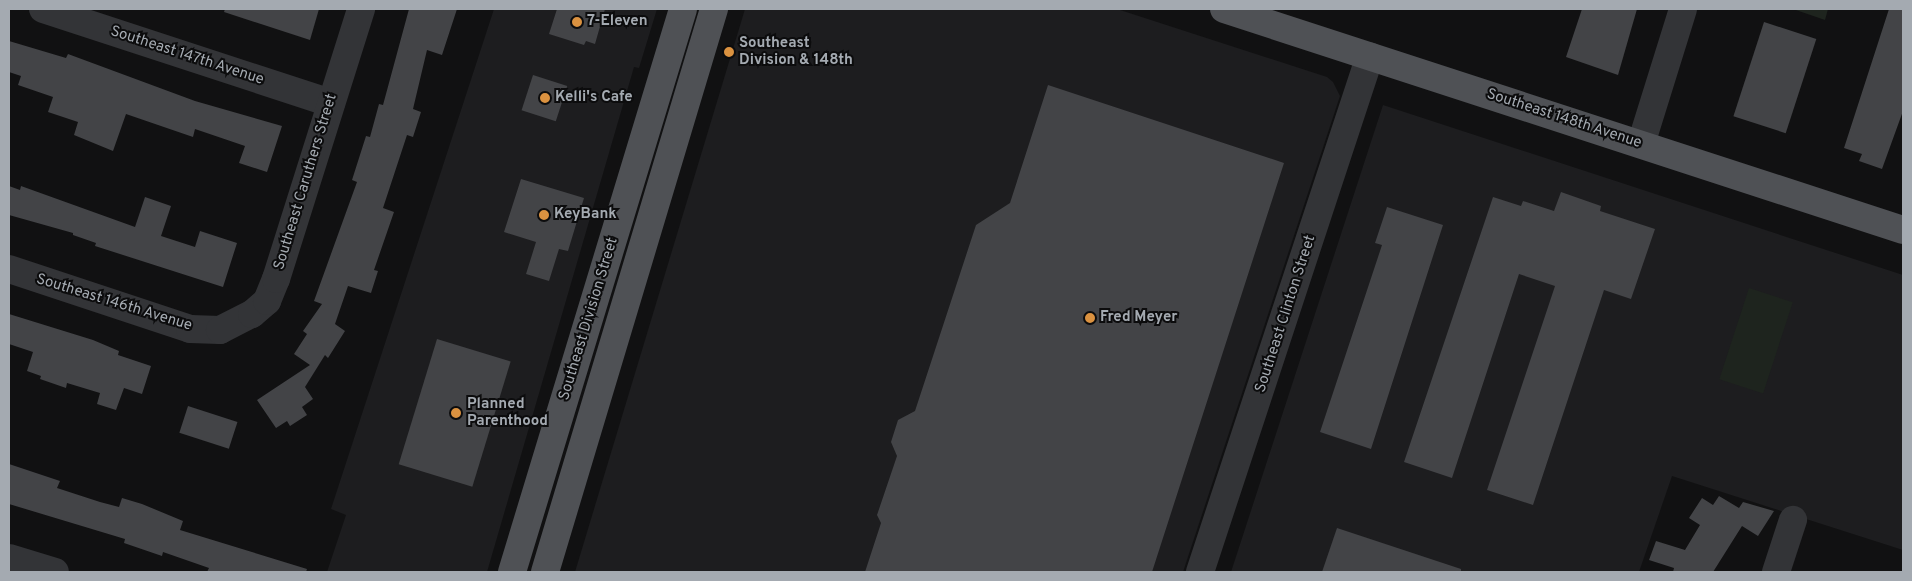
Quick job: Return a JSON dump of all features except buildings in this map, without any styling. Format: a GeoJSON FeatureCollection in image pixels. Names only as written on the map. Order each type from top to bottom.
{"type":"FeatureCollection","features":[{"type":"Feature","properties":{"kind":"main road","name":"Southeast Division Street"},"geometry":{"type":"LineString","coordinates":[[512,572],[683,9]]}},
{"type":"Feature","properties":{"kind":"main road","name":"Southeast Division Street"},"geometry":{"type":"LineString","coordinates":[[545,572],[714,9]]}},
{"type":"Feature","properties":{"kind":"main road","name":"Southeast 148th Avenue"},"geometry":{"type":"LineString","coordinates":[[1224,9],[1903,230]]}},
{"type":"Feature","properties":{"kind":"street","name":"Southeast 147th Avenue"},"geometry":{"type":"LineString","coordinates":[[43,9],[330,103]]}},
{"type":"Feature","properties":{"kind":"street","name":"Southeast Caruthers Street"},"geometry":{"type":"LineString","coordinates":[[220,330],[239,324],[267,301],[361,9]]}},
{"type":"Feature","properties":{"kind":"street"},"geometry":{"type":"LineString","coordinates":[[1640,144],[1683,9]]}},
{"type":"Feature","properties":{"kind":"street","name":"Southeast Clinton Street"},"geometry":{"type":"LineString","coordinates":[[1200,572],[1370,56]]}},
{"type":"Feature","properties":{"kind":"street","name":"Southeast 146th Avenue"},"geometry":{"type":"LineString","coordinates":[[9,269],[190,329],[220,330]]}},
{"type":"Feature","properties":{"kind":"street"},"geometry":{"type":"LineString","coordinates":[[1776,572],[1793,520]]}},
{"type":"Feature","properties":{"kind":"street"},"geometry":{"type":"LineString","coordinates":[[9,558],[55,572]]}},
{"type":"Feature","properties":{"kind":"shaded area"},"geometry":{"type":"Polygon","coordinates":[[[494,9],[657,9],[639,68],[634,67],[487,572],[327,572],[346,515],[331,509],[494,9]]]}},
{"type":"Feature","properties":{"kind":"shaded area"},"geometry":{"type":"Polygon","coordinates":[[[745,9],[1117,9],[1327,77],[1333,82],[1340,96],[1183,572],[575,572],[745,9]]]}},
{"type":"Feature","properties":{"kind":"shaded area"},"geometry":{"type":"Polygon","coordinates":[[[1793,9],[1828,9],[1825,20],[1793,9]]]}},
{"type":"Feature","properties":{"kind":"shaded area"},"geometry":{"type":"Polygon","coordinates":[[[1383,105],[1903,275],[1903,550],[1672,476],[1639,572],[1231,572],[1383,105]]]}},
{"type":"Feature","properties":{"kind":"shaded area"},"geometry":{"type":"Polygon","coordinates":[[[1749,288],[1793,302],[1763,394],[1719,379],[1749,288]]]}},
{"type":"Feature","properties":{"kind":"place","name":"7-Eleven"},"geometry":{"type":"Point","coordinates":[577,22]}},
{"type":"Feature","properties":{"kind":"place","name":"Southeast Division & 148th"},"geometry":{"type":"Point","coordinates":[729,52]}},
{"type":"Feature","properties":{"kind":"place","name":"Kelli's Cafe"},"geometry":{"type":"Point","coordinates":[545,98]}},
{"type":"Feature","properties":{"kind":"place","name":"KeyBank"},"geometry":{"type":"Point","coordinates":[544,215]}},
{"type":"Feature","properties":{"kind":"place","name":"Fred Meyer"},"geometry":{"type":"Point","coordinates":[1090,318]}},
{"type":"Feature","properties":{"kind":"place","name":"Planned Parenthood"},"geometry":{"type":"Point","coordinates":[456,413]}}]}
